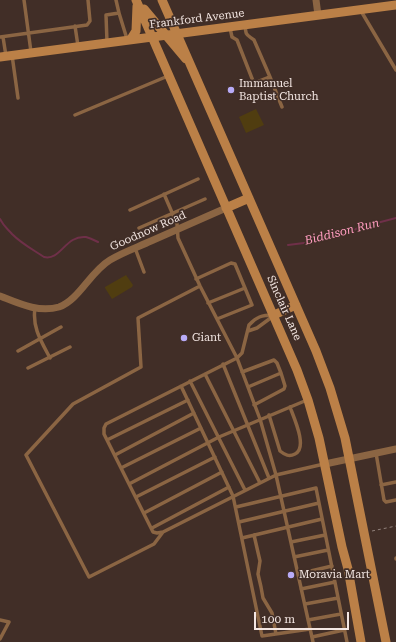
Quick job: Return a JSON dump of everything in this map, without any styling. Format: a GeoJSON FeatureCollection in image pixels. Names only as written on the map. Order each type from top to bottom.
{"type":"FeatureCollection","features":[{"type":"Feature","properties":{"kind":"street","name":"Sinclair Lane"},"geometry":{"type":"LineString","coordinates":[[136,0],[274,315],[308,400],[319,438],[348,569],[361,642]]}},
{"type":"Feature","properties":{"kind":"street"},"geometry":{"type":"LineString","coordinates":[[136,0],[192,66]]}},
{"type":"Feature","properties":{"kind":"street"},"geometry":{"type":"LineString","coordinates":[[129,39],[136,31],[136,0]]}},
{"type":"Feature","properties":{"kind":"street","name":"Sinclair Lane"},"geometry":{"type":"LineString","coordinates":[[162,0],[316,351],[330,388],[350,459],[386,642]]}},
{"type":"Feature","properties":{"kind":"street"},"geometry":{"type":"LineString","coordinates":[[316,0],[318,15]]}},
{"type":"Feature","properties":{"kind":"street","name":"Frankford Avenue"},"geometry":{"type":"LineString","coordinates":[[6,56],[396,5]]}},
{"type":"Feature","properties":{"kind":"street"},"geometry":{"type":"LineString","coordinates":[[226,208],[249,198]]}},
{"type":"Feature","properties":{"kind":"street","name":"Goodnow Road"},"geometry":{"type":"LineString","coordinates":[[0,296],[35,308],[54,308],[68,302],[100,268],[110,260],[226,208]]}},
{"type":"Feature","properties":{"kind":"street"},"geometry":{"type":"LineString","coordinates":[[274,315],[296,305]]}},
{"type":"Feature","properties":{"kind":"street"},"geometry":{"type":"LineString","coordinates":[[325,464],[396,449]]}},
{"type":"Feature","properties":{"kind":"lane"},"geometry":{"type":"LineString","coordinates":[[24,0],[31,52]]}},
{"type":"Feature","properties":{"kind":"lane"},"geometry":{"type":"LineString","coordinates":[[18,98],[2,37],[87,25],[90,20],[88,0]]}},
{"type":"Feature","properties":{"kind":"lane"},"geometry":{"type":"LineString","coordinates":[[116,0],[119,13],[129,39]]}},
{"type":"Feature","properties":{"kind":"lane"},"geometry":{"type":"LineString","coordinates":[[360,9],[396,70]]}},
{"type":"Feature","properties":{"kind":"lane"},"geometry":{"type":"LineString","coordinates":[[107,42],[106,15],[119,13]]}},
{"type":"Feature","properties":{"kind":"lane"},"geometry":{"type":"LineString","coordinates":[[245,25],[246,35],[248,38],[254,40],[282,107]]}},
{"type":"Feature","properties":{"kind":"lane"},"geometry":{"type":"LineString","coordinates":[[75,26],[78,46]]}},
{"type":"Feature","properties":{"kind":"lane"},"geometry":{"type":"LineString","coordinates":[[229,27],[232,37],[237,40],[253,81],[257,82],[270,77]]}},
{"type":"Feature","properties":{"kind":"lane"},"geometry":{"type":"LineString","coordinates":[[75,115],[169,75]]}},
{"type":"Feature","properties":{"kind":"lane"},"geometry":{"type":"LineString","coordinates":[[130,210],[198,179]]}},
{"type":"Feature","properties":{"kind":"lane"},"geometry":{"type":"LineString","coordinates":[[164,194],[178,230],[178,238],[196,279],[237,358],[260,419],[276,475],[313,642]]}},
{"type":"Feature","properties":{"kind":"lane"},"geometry":{"type":"LineString","coordinates":[[138,228],[205,198]]}},
{"type":"Feature","properties":{"kind":"lane"},"geometry":{"type":"LineString","coordinates":[[135,248],[144,272]]}},
{"type":"Feature","properties":{"kind":"lane"},"geometry":{"type":"LineString","coordinates":[[196,279],[231,263],[235,264],[252,304],[217,319]]}},
{"type":"Feature","properties":{"kind":"lane"},"geometry":{"type":"LineString","coordinates":[[163,532],[154,544],[89,578],[26,455],[73,404],[141,367],[138,318],[200,286]]}},
{"type":"Feature","properties":{"kind":"lane"},"geometry":{"type":"LineString","coordinates":[[208,303],[245,288]]}},
{"type":"Feature","properties":{"kind":"lane"},"geometry":{"type":"LineString","coordinates":[[35,308],[35,329],[50,358]]}},
{"type":"Feature","properties":{"kind":"lane"},"geometry":{"type":"LineString","coordinates":[[274,315],[263,315],[256,318],[249,325],[242,353],[237,358],[106,424],[103,431],[153,532],[157,533],[163,532],[276,475],[325,464]]}},
{"type":"Feature","properties":{"kind":"lane"},"geometry":{"type":"LineString","coordinates":[[248,331],[257,328],[274,315]]}},
{"type":"Feature","properties":{"kind":"lane"},"geometry":{"type":"LineString","coordinates":[[18,351],[61,328]]}},
{"type":"Feature","properties":{"kind":"lane"},"geometry":{"type":"LineString","coordinates":[[28,368],[70,347]]}},
{"type":"Feature","properties":{"kind":"lane"},"geometry":{"type":"LineString","coordinates":[[242,372],[274,360],[277,363],[285,386],[284,389],[254,405]]}},
{"type":"Feature","properties":{"kind":"lane"},"geometry":{"type":"LineString","coordinates":[[223,364],[269,478]]}},
{"type":"Feature","properties":{"kind":"lane"},"geometry":{"type":"LineString","coordinates":[[205,374],[260,483]]}},
{"type":"Feature","properties":{"kind":"lane"},"geometry":{"type":"LineString","coordinates":[[248,387],[281,374]]}},
{"type":"Feature","properties":{"kind":"lane"},"geometry":{"type":"LineString","coordinates":[[190,381],[245,490]]}},
{"type":"Feature","properties":{"kind":"lane"},"geometry":{"type":"LineString","coordinates":[[181,386],[233,496],[262,636],[310,629]]}},
{"type":"Feature","properties":{"kind":"lane"},"geometry":{"type":"LineString","coordinates":[[107,440],[188,400]]}},
{"type":"Feature","properties":{"kind":"lane"},"geometry":{"type":"LineString","coordinates":[[129,484],[208,442],[247,424],[308,400]]}},
{"type":"Feature","properties":{"kind":"lane"},"geometry":{"type":"LineString","coordinates":[[269,415],[280,451],[285,455],[291,456],[300,450],[301,442],[290,407]]}},
{"type":"Feature","properties":{"kind":"lane"},"geometry":{"type":"LineString","coordinates":[[115,455],[194,413]]}},
{"type":"Feature","properties":{"kind":"lane"},"geometry":{"type":"LineString","coordinates":[[121,468],[201,428]]}},
{"type":"Feature","properties":{"kind":"lane"},"geometry":{"type":"LineString","coordinates":[[376,453],[384,500],[386,502],[396,500]]}},
{"type":"Feature","properties":{"kind":"lane"},"geometry":{"type":"LineString","coordinates":[[136,497],[215,457]]}},
{"type":"Feature","properties":{"kind":"lane"},"geometry":{"type":"LineString","coordinates":[[144,513],[222,472]]}},
{"type":"Feature","properties":{"kind":"lane"},"geometry":{"type":"LineString","coordinates":[[381,485],[396,482]]}},
{"type":"Feature","properties":{"kind":"lane"},"geometry":{"type":"LineString","coordinates":[[152,528],[229,487]]}},
{"type":"Feature","properties":{"kind":"lane"},"geometry":{"type":"LineString","coordinates":[[236,507],[316,488],[347,642]]}},
{"type":"Feature","properties":{"kind":"lane"},"geometry":{"type":"LineString","coordinates":[[239,522],[319,503]]}},
{"type":"Feature","properties":{"kind":"lane"},"geometry":{"type":"LineString","coordinates":[[242,538],[322,519]]}},
{"type":"Feature","properties":{"kind":"lane"},"geometry":{"type":"LineString","coordinates":[[254,535],[260,561],[258,574],[263,598],[272,613],[276,634]]}},
{"type":"Feature","properties":{"kind":"lane"},"geometry":{"type":"LineString","coordinates":[[291,542],[325,535]]}},
{"type":"Feature","properties":{"kind":"lane"},"geometry":{"type":"LineString","coordinates":[[294,557],[328,550]]}},
{"type":"Feature","properties":{"kind":"lane"},"geometry":{"type":"LineString","coordinates":[[298,574],[332,566]]}},
{"type":"Feature","properties":{"kind":"lane"},"geometry":{"type":"LineString","coordinates":[[301,589],[335,582]]}},
{"type":"Feature","properties":{"kind":"lane"},"geometry":{"type":"LineString","coordinates":[[252,589],[261,587]]}},
{"type":"Feature","properties":{"kind":"lane"},"geometry":{"type":"LineString","coordinates":[[305,604],[338,598]]}},
{"type":"Feature","properties":{"kind":"lane"},"geometry":{"type":"LineString","coordinates":[[308,620],[341,614]]}},
{"type":"Feature","properties":{"kind":"lane"},"geometry":{"type":"LineString","coordinates":[[0,620],[9,622],[0,639]]}},
{"type":"Feature","properties":{"kind":"lane"},"geometry":{"type":"LineString","coordinates":[[312,637],[344,630]]}},
{"type":"Feature","properties":{"kind":"path"},"geometry":{"type":"LineString","coordinates":[[364,533],[396,526]]}},
{"type":"Feature","properties":{"kind":"shaded area"},"geometry":{"type":"Polygon","coordinates":[[[256,109],[264,125],[246,133],[239,117],[256,109]]]}},
{"type":"Feature","properties":{"kind":"shaded area"},"geometry":{"type":"Polygon","coordinates":[[[126,275],[133,285],[132,287],[112,299],[105,287],[126,275]]]}},
{"type":"Feature","properties":{"kind":"waterway","name":"Biddison Run"},"geometry":{"type":"LineString","coordinates":[[288,245],[312,242],[329,235],[347,234],[358,228],[396,218]]}},
{"type":"Feature","properties":{"kind":"waterway","name":"Biddison Run"},"geometry":{"type":"LineString","coordinates":[[0,219],[4,226],[16,238],[44,257],[55,255],[79,237],[90,238],[98,242]]}},
{"type":"Feature","properties":{"kind":"place","name":"Immanuel Baptist Church"},"geometry":{"type":"Point","coordinates":[231,90]}},
{"type":"Feature","properties":{"kind":"place","name":"Giant"},"geometry":{"type":"Point","coordinates":[184,338]}},
{"type":"Feature","properties":{"kind":"place","name":"Moravia Mart"},"geometry":{"type":"Point","coordinates":[291,575]}}]}
